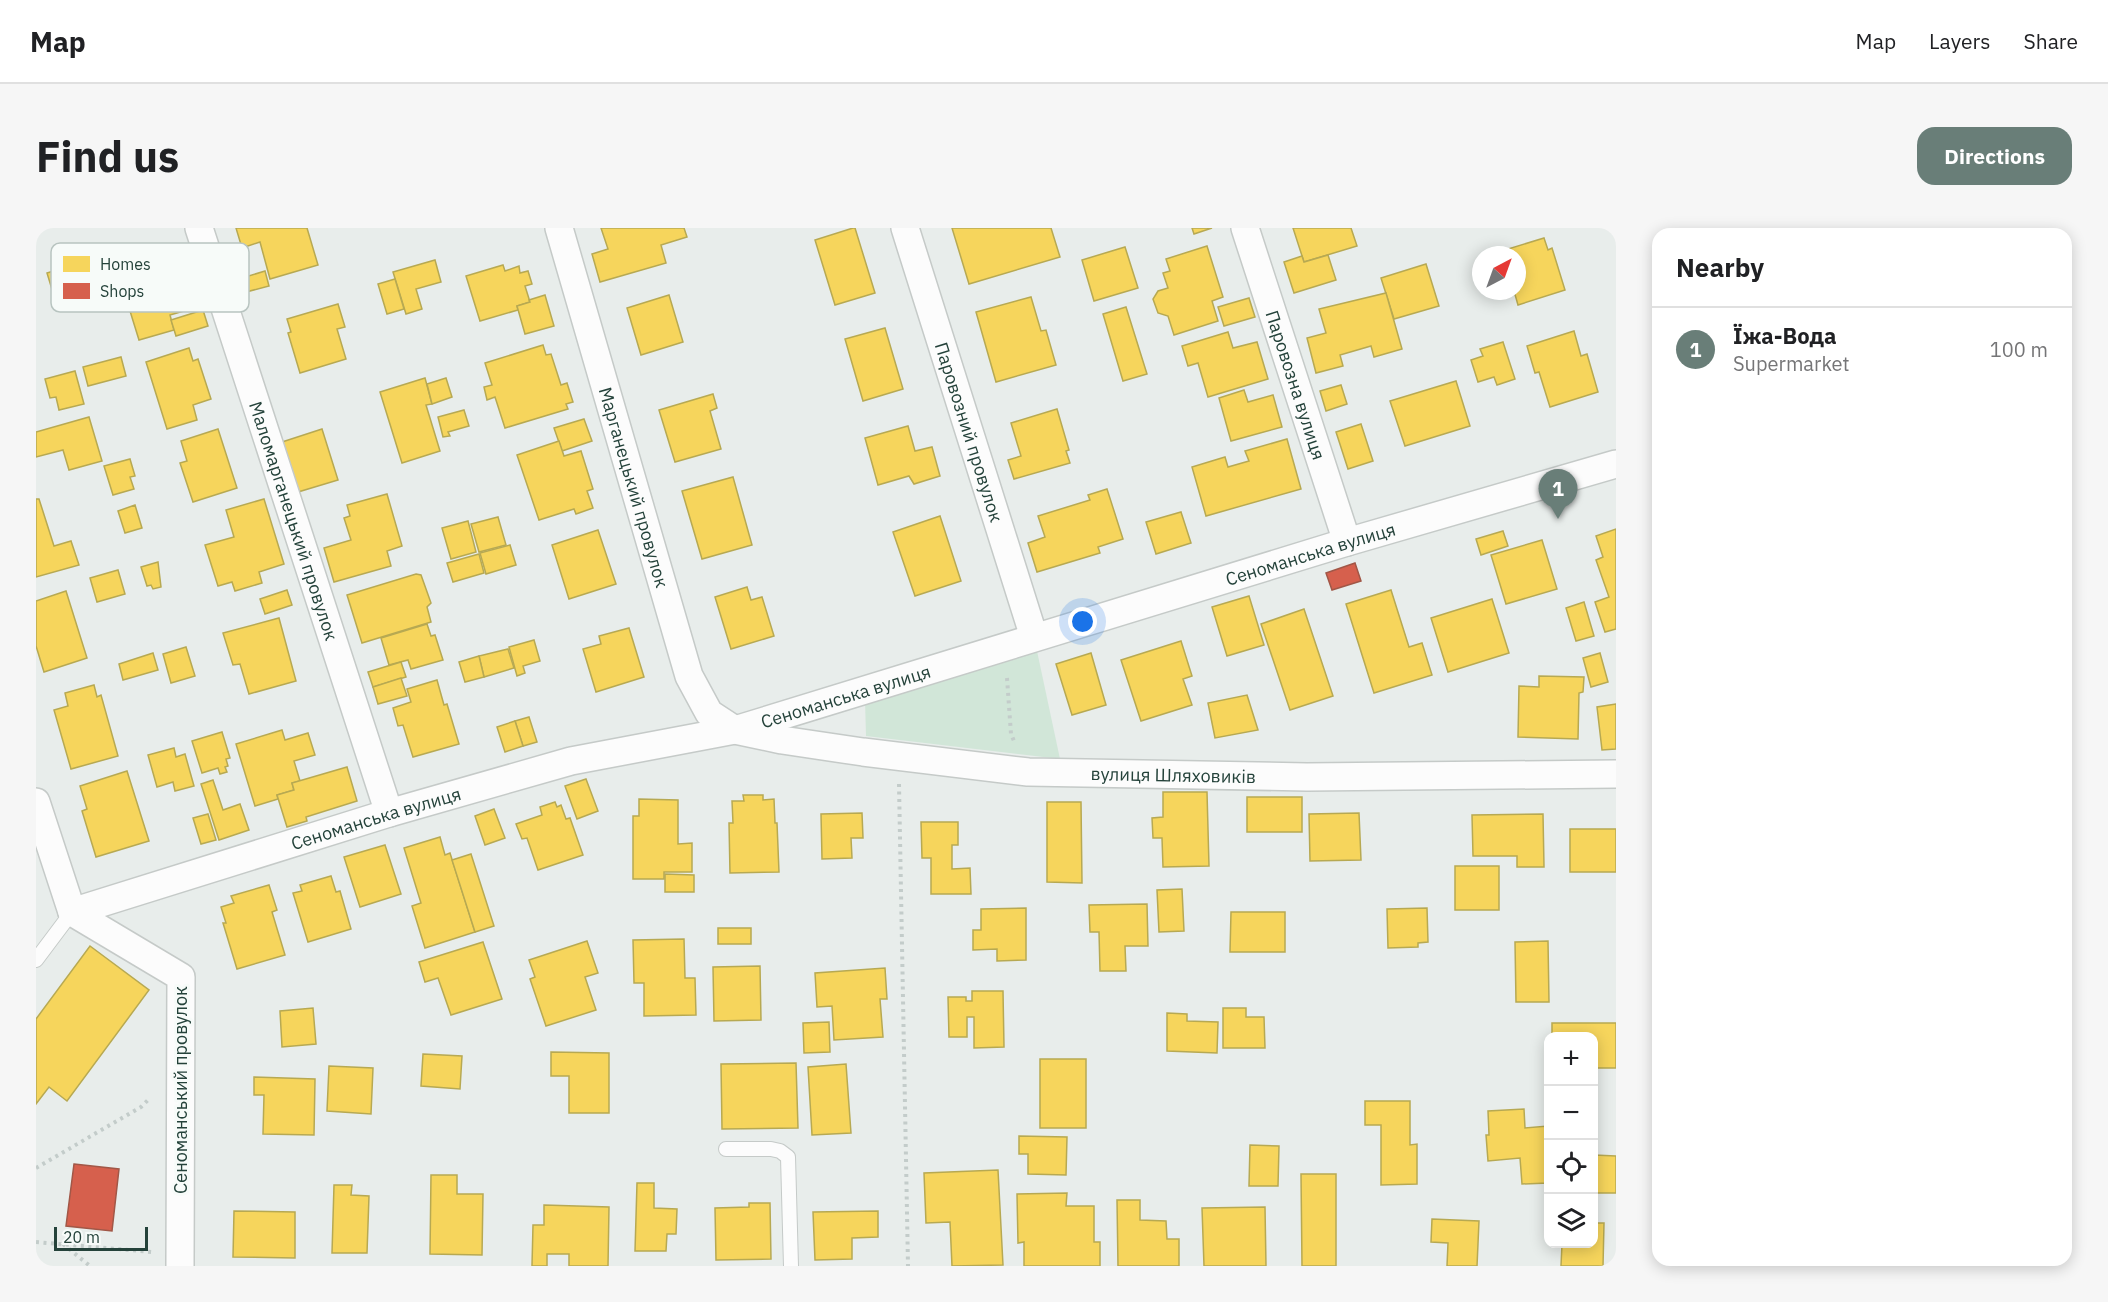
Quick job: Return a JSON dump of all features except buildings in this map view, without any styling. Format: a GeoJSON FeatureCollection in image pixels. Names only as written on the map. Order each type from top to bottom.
{"type":"FeatureCollection","features":[{"type":"Feature","properties":{"kind":"street","name":"Маломарганецький провулок"},"geometry":{"type":"LineString","coordinates":[[199,228],[204,243]]}},
{"type":"Feature","properties":{"kind":"street","name":"Марганецький провулок"},"geometry":{"type":"LineString","coordinates":[[560,228],[689,676],[709,713],[735,730]]}},
{"type":"Feature","properties":{"kind":"street","name":"Паровозний провулок"},"geometry":{"type":"LineString","coordinates":[[906,228],[1023,640]]}},
{"type":"Feature","properties":{"kind":"street","name":"Паровозна вулиця"},"geometry":{"type":"LineString","coordinates":[[1245,228],[1347,542]]}},
{"type":"Feature","properties":{"kind":"street","name":"Маломарганецький провулок"},"geometry":{"type":"LineString","coordinates":[[226,312],[388,813]]}},
{"type":"Feature","properties":{"kind":"street","name":"Сеноманська вулиця"},"geometry":{"type":"LineString","coordinates":[[72,912],[388,813],[572,761],[735,730],[1347,542],[1616,464]]}},
{"type":"Feature","properties":{"kind":"street","name":"вулиця Шляховиків"},"geometry":{"type":"LineString","coordinates":[[735,730],[782,740],[1028,772],[1307,777],[1616,774]]}},
{"type":"Feature","properties":{"kind":"street"},"geometry":{"type":"LineString","coordinates":[[36,802],[72,912]]}},
{"type":"Feature","properties":{"kind":"street","name":"Сеноманський провулок"},"geometry":{"type":"LineString","coordinates":[[72,912],[181,977],[180,1260]]}},
{"type":"Feature","properties":{"kind":"lane"},"geometry":{"type":"LineString","coordinates":[[36,960],[72,912]]}},
{"type":"Feature","properties":{"kind":"lane"},"geometry":{"type":"LineString","coordinates":[[726,1149],[771,1149],[780,1151],[788,1157],[791,1266]]}},
{"type":"Feature","properties":{"kind":"path"},"geometry":{"type":"LineString","coordinates":[[1023,640],[1006,682],[1011,734],[1028,772]]}},
{"type":"Feature","properties":{"kind":"path"},"geometry":{"type":"LineString","coordinates":[[898,756],[908,1266]]}},
{"type":"Feature","properties":{"kind":"path"},"geometry":{"type":"LineString","coordinates":[[36,1168],[141,1107],[180,1065]]}},
{"type":"Feature","properties":{"kind":"path"},"geometry":{"type":"LineString","coordinates":[[36,1242],[180,1260]]}},
{"type":"Feature","properties":{"kind":"path"},"geometry":{"type":"LineString","coordinates":[[63,1244],[90,1266]]}},
{"type":"Feature","properties":{"kind":"green space"},"geometry":{"type":"Polygon","coordinates":[[[1037,651],[1060,759],[866,736],[865,700],[1037,651]]]}},
{"type":"Feature","properties":{"kind":"place","name":"Їжа-Вода"},"geometry":{"type":"Point","coordinates":[1558,519]}}]}
